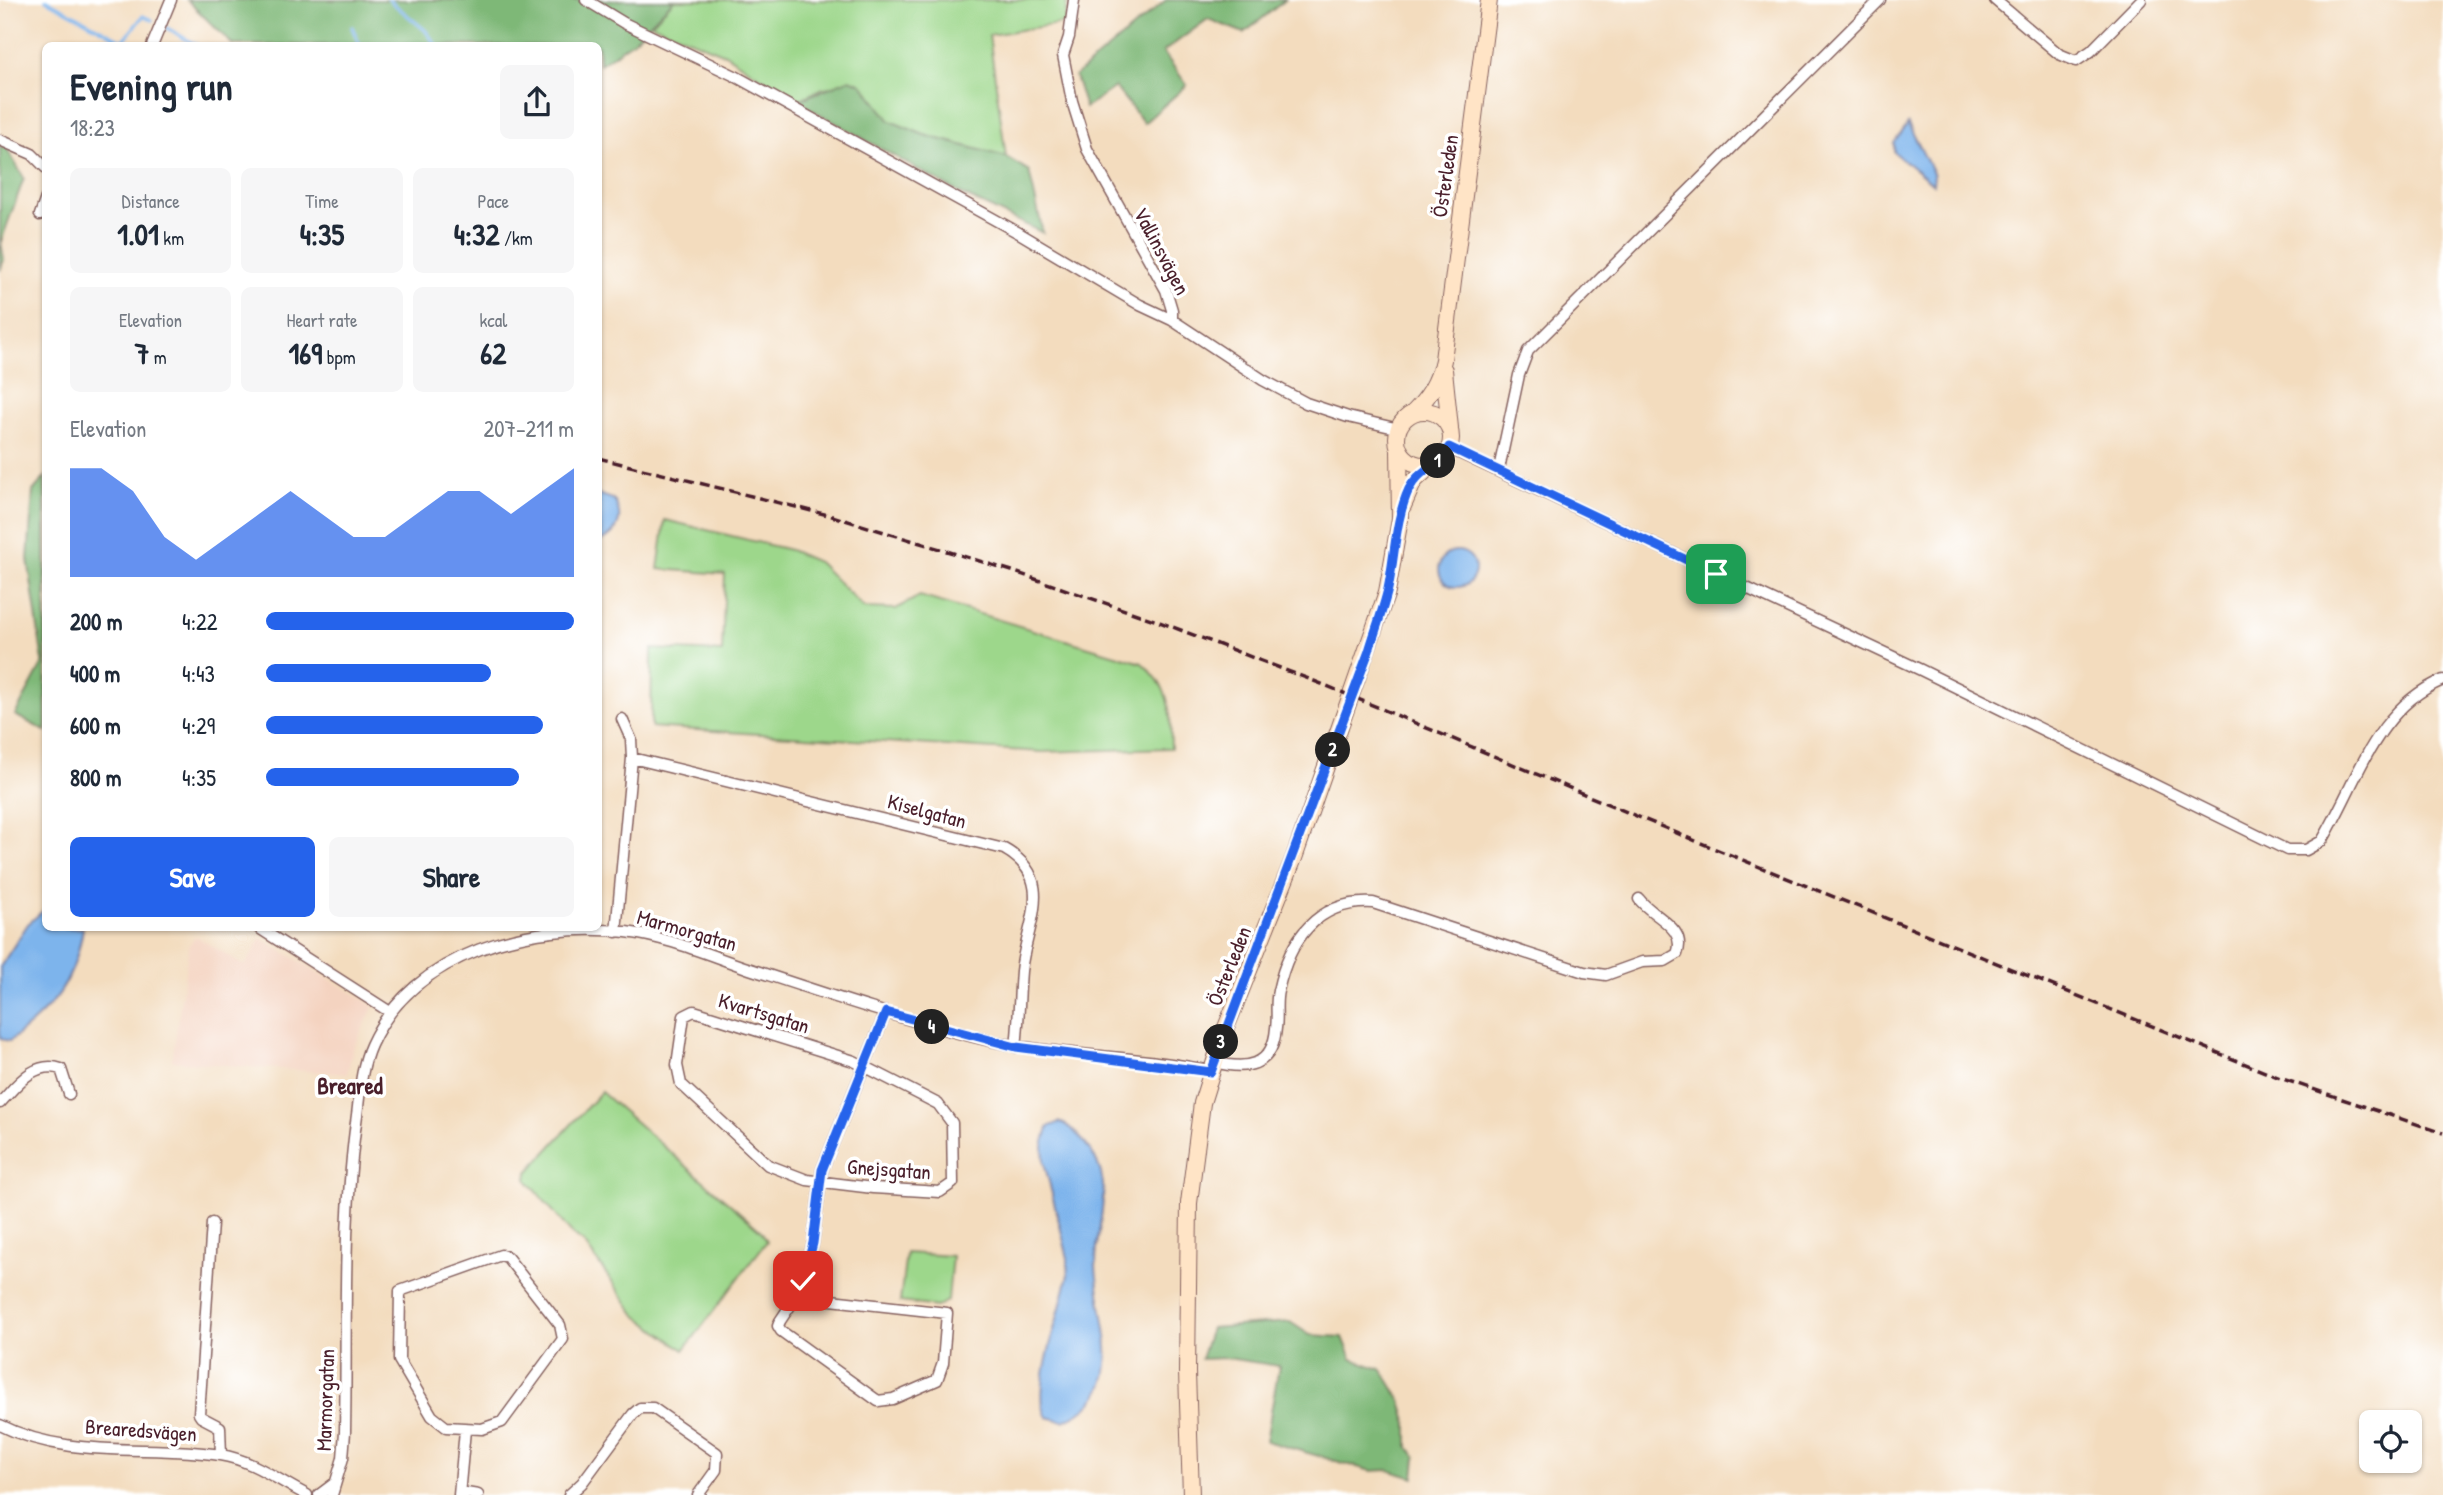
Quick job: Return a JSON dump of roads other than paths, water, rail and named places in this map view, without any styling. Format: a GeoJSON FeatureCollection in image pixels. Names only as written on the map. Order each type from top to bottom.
{"type":"FeatureCollection","features":[{"type":"Feature","properties":{"kind":"main road","name":"Österleden"},"geometry":{"type":"LineString","coordinates":[[1191,1495],[1187,1372],[1189,1203],[1196,1136],[1212,1067],[1262,941],[1369,651],[1387,592],[1400,512],[1399,429],[1426,400],[1439,378],[1489,0]]}},
{"type":"Feature","properties":{"kind":"main road","name":"Österleden"},"geometry":{"type":"LineString","coordinates":[[1400,512],[1411,485],[1449,447],[1450,430],[1443,357]]}},
{"type":"Feature","properties":{"kind":"main road"},"geometry":{"type":"LineString","coordinates":[[1412,414],[1432,412],[1443,419],[1450,430]]}},
{"type":"Feature","properties":{"kind":"main road"},"geometry":{"type":"LineString","coordinates":[[1399,448],[1412,462],[1423,465],[1434,463]]}},
{"type":"Feature","properties":{"kind":"street"},"geometry":{"type":"LineString","coordinates":[[154,42],[172,0]]}},
{"type":"Feature","properties":{"kind":"street"},"geometry":{"type":"LineString","coordinates":[[586,0],[624,23],[735,76],[1172,320]]}},
{"type":"Feature","properties":{"kind":"street","name":"Vallinsvägen"},"geometry":{"type":"LineString","coordinates":[[1074,0],[1069,37],[1063,55],[1072,101],[1097,172],[1166,290],[1172,320],[1263,380],[1306,403],[1348,417],[1399,429]]}},
{"type":"Feature","properties":{"kind":"street"},"geometry":{"type":"LineString","coordinates":[[1499,469],[1519,375],[1528,351],[1880,0]]}},
{"type":"Feature","properties":{"kind":"street"},"geometry":{"type":"LineString","coordinates":[[1995,0],[2059,54],[2076,61],[2091,51],[2141,0]]}},
{"type":"Feature","properties":{"kind":"street"},"geometry":{"type":"LineString","coordinates":[[0,140],[32,154],[42,165]]}},
{"type":"Feature","properties":{"kind":"street"},"geometry":{"type":"LineString","coordinates":[[40,215],[42,209]]}},
{"type":"Feature","properties":{"kind":"street"},"geometry":{"type":"LineString","coordinates":[[1449,447],[1921,670],[2287,850],[2306,850],[2322,841],[2389,719],[2411,697],[2443,680]]}},
{"type":"Feature","properties":{"kind":"street"},"geometry":{"type":"LineString","coordinates":[[616,932],[632,758],[631,739],[622,719]]}},
{"type":"Feature","properties":{"kind":"street","name":"Kiselgatan"},"geometry":{"type":"LineString","coordinates":[[632,758],[1004,849],[1017,856],[1032,877],[1035,893],[1021,970],[1016,1047]]}},
{"type":"Feature","properties":{"kind":"street","name":"Marmorgatan"},"geometry":{"type":"LineString","coordinates":[[332,1495],[343,1458],[345,1432],[350,1163],[369,1048],[390,1012],[432,974],[490,946],[557,932],[616,932],[650,936],[886,1012],[1016,1047],[1243,1068],[1264,1058],[1272,1046],[1277,1027],[1277,992],[1295,943],[1310,922],[1334,907],[1356,902],[1373,903],[1584,972],[1606,975],[1642,962],[1674,958],[1679,949],[1676,931],[1639,899]]}},
{"type":"Feature","properties":{"kind":"street"},"geometry":{"type":"LineString","coordinates":[[264,931],[390,1012]]}},
{"type":"Feature","properties":{"kind":"street","name":"Kvartsgatan"},"geometry":{"type":"LineString","coordinates":[[819,1182],[768,1165],[683,1088],[677,1065],[684,1016],[694,1012],[864,1065]]}},
{"type":"Feature","properties":{"kind":"street"},"geometry":{"type":"LineString","coordinates":[[800,1291],[813,1298],[947,1313],[943,1363],[937,1380],[893,1399],[872,1399],[781,1331],[778,1326],[800,1291],[813,1243],[819,1182],[886,1012]]}},
{"type":"Feature","properties":{"kind":"street","name":"Gnejsgatan"},"geometry":{"type":"LineString","coordinates":[[819,1182],[940,1192],[953,1183],[954,1141],[947,1112],[929,1099],[864,1065]]}},
{"type":"Feature","properties":{"kind":"street"},"geometry":{"type":"LineString","coordinates":[[0,1103],[34,1070],[44,1066],[61,1069],[69,1094]]}},
{"type":"Feature","properties":{"kind":"street"},"geometry":{"type":"LineString","coordinates":[[212,1223],[200,1413],[204,1419],[220,1427],[221,1455]]}},
{"type":"Feature","properties":{"kind":"street"},"geometry":{"type":"LineString","coordinates":[[501,1255],[507,1257],[560,1325],[563,1339],[502,1422],[489,1428],[465,1430],[446,1427],[436,1421],[402,1366],[398,1351],[398,1298],[404,1287],[501,1255]]}},
{"type":"Feature","properties":{"kind":"street"},"geometry":{"type":"LineString","coordinates":[[569,1495],[582,1483],[633,1414],[646,1407],[653,1408],[717,1453],[716,1470],[698,1495]]}},
{"type":"Feature","properties":{"kind":"street","name":"Brearedsvägen"},"geometry":{"type":"LineString","coordinates":[[0,1425],[62,1444],[122,1452],[143,1449],[221,1455],[263,1470],[307,1495]]}},
{"type":"Feature","properties":{"kind":"street"},"geometry":{"type":"LineString","coordinates":[[465,1430],[459,1493],[478,1495]]}},
{"type":"Feature","properties":{"kind":"street","name":"Brearedsvägen"},"geometry":{"type":"LineString","coordinates":[[276,1478],[288,1495]]}},
{"type":"Feature","properties":{"kind":"street","name":"Marmorgatan"},"geometry":{"type":"LineString","coordinates":[[318,1495],[335,1483]]}},
{"type":"Feature","properties":{"kind":"water"},"geometry":{"type":"Polygon","coordinates":[[[1908,124],[1934,175],[1933,184],[1894,152],[1894,143],[1908,124]]]}},
{"type":"Feature","properties":{"kind":"water"},"geometry":{"type":"Polygon","coordinates":[[[602,495],[613,499],[619,512],[616,529],[602,540],[602,495]]]}},
{"type":"Feature","properties":{"kind":"water"},"geometry":{"type":"Polygon","coordinates":[[[1457,551],[1470,556],[1475,569],[1470,582],[1457,587],[1444,582],[1439,569],[1444,556],[1457,551]]]}},
{"type":"Feature","properties":{"kind":"water"},"geometry":{"type":"Polygon","coordinates":[[[42,912],[42,931],[82,931],[74,964],[60,992],[39,1016],[10,1041],[0,1039],[0,967],[28,924],[42,912]]]}},
{"type":"Feature","properties":{"kind":"water"},"geometry":{"type":"Polygon","coordinates":[[[1060,1122],[1084,1142],[1095,1157],[1101,1172],[1103,1201],[1096,1264],[1107,1352],[1106,1373],[1099,1392],[1085,1408],[1063,1421],[1047,1417],[1042,1389],[1068,1274],[1068,1258],[1044,1162],[1043,1146],[1048,1127],[1060,1122]]]}},
{"type":"Feature","properties":{"kind":"waterway"},"geometry":{"type":"LineString","coordinates":[[46,0],[123,41],[143,16],[152,20]]}},
{"type":"Feature","properties":{"kind":"waterway"},"geometry":{"type":"LineString","coordinates":[[389,0],[425,30],[434,42]]}},
{"type":"Feature","properties":{"kind":"waterway"},"geometry":{"type":"LineString","coordinates":[[352,27],[358,42]]}},
{"type":"Feature","properties":{"kind":"waterway"},"geometry":{"type":"LineString","coordinates":[[167,28],[191,42]]}},
{"type":"Feature","properties":{"kind":"railway"},"geometry":{"type":"LineString","coordinates":[[602,459],[832,516],[1012,571],[1157,621],[1327,686],[1691,839],[2280,1078],[2443,1133]]}},
{"type":"Feature","properties":{"kind":"district","name":"Breared"},"geometry":{"type":"Point","coordinates":[350,1085]}}]}
